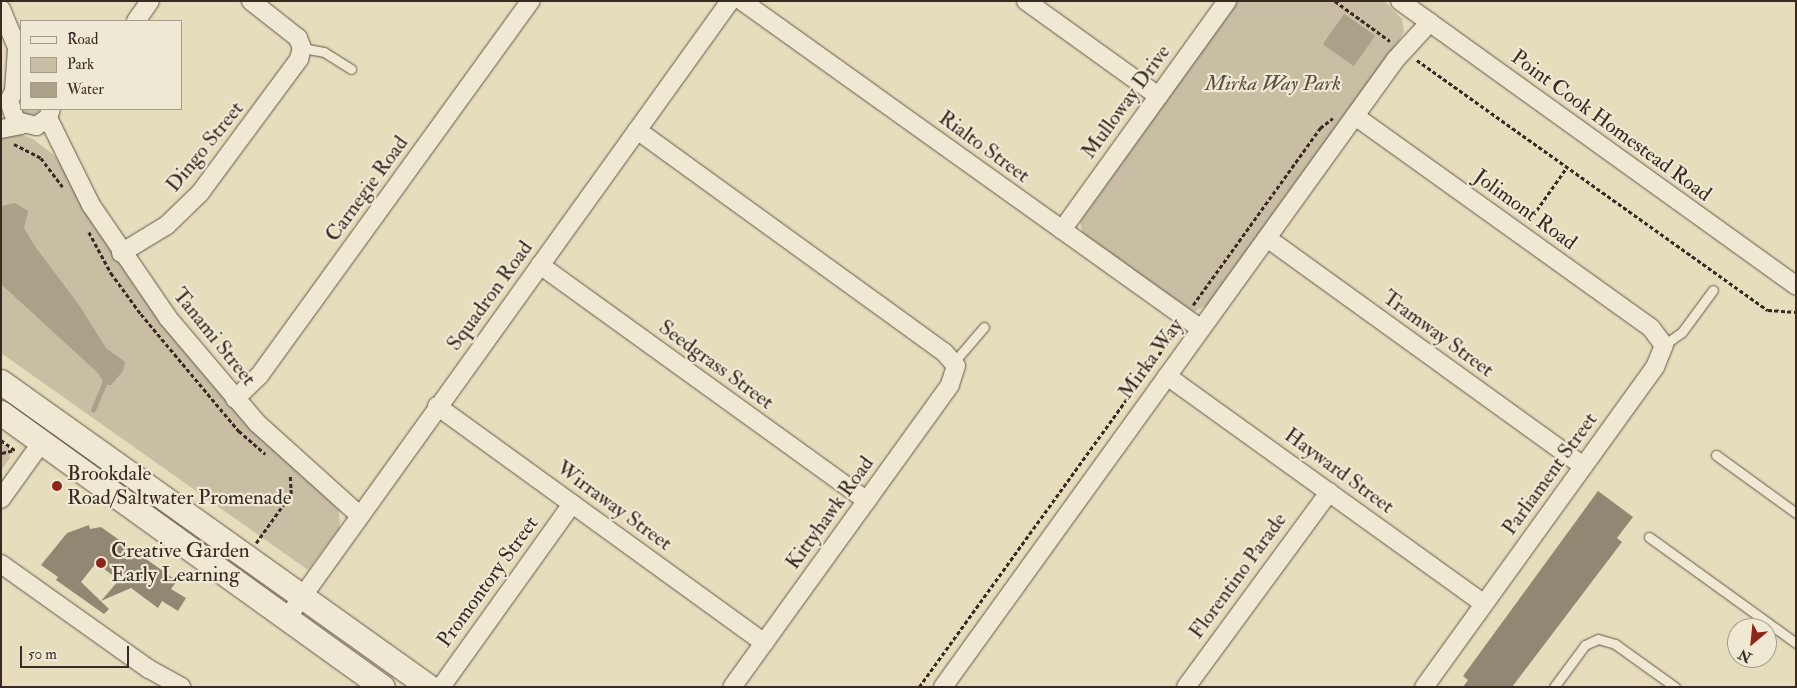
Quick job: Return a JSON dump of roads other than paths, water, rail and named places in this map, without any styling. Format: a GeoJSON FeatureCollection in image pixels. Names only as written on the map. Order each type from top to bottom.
{"type":"FeatureCollection","features":[{"type":"Feature","properties":{"kind":"street"},"geometry":{"type":"LineString","coordinates":[[137,20],[150,1]]}},
{"type":"Feature","properties":{"kind":"street"},"geometry":{"type":"LineString","coordinates":[[251,1],[294,33],[302,48]]}},
{"type":"Feature","properties":{"kind":"street","name":"Squadron Road"},"geometry":{"type":"LineString","coordinates":[[287,618],[437,406],[730,1]]}},
{"type":"Feature","properties":{"kind":"street","name":"Rialto Street"},"geometry":{"type":"LineString","coordinates":[[742,1],[1201,329]]}},
{"type":"Feature","properties":{"kind":"street"},"geometry":{"type":"LineString","coordinates":[[1026,1],[1158,96]]}},
{"type":"Feature","properties":{"kind":"street","name":"Mulloway Drive"},"geometry":{"type":"LineString","coordinates":[[1062,230],[1227,1]]}},
{"type":"Feature","properties":{"kind":"street","name":"Point Cook Homestead Road"},"geometry":{"type":"LineString","coordinates":[[1400,1],[1796,286]]}},
{"type":"Feature","properties":{"kind":"street","name":"Carnegie Road"},"geometry":{"type":"LineString","coordinates":[[235,399],[259,376],[522,4]]}},
{"type":"Feature","properties":{"kind":"street"},"geometry":{"type":"LineString","coordinates":[[1,9],[19,53],[11,97]]}},
{"type":"Feature","properties":{"kind":"street","name":"Mirka Way"},"geometry":{"type":"LineString","coordinates":[[943,687],[1355,116],[1396,50],[1425,19]]}},
{"type":"Feature","properties":{"kind":"street","name":"Dingo Street"},"geometry":{"type":"LineString","coordinates":[[121,253],[167,224],[200,193],[292,70],[302,48]]}},
{"type":"Feature","properties":{"kind":"street","name":"Tanami Street"},"geometry":{"type":"LineString","coordinates":[[11,97],[12,115],[68,160]]}},
{"type":"Feature","properties":{"kind":"street"},"geometry":{"type":"LineString","coordinates":[[2,129],[42,123],[50,113]]}},
{"type":"Feature","properties":{"kind":"street","name":"Tanami Street"},"geometry":{"type":"LineString","coordinates":[[50,113],[68,160],[121,253],[168,318],[235,399],[285,450],[359,515]]}},
{"type":"Feature","properties":{"kind":"street","name":"Jolimont Road"},"geometry":{"type":"LineString","coordinates":[[1355,116],[1651,328],[1664,345]]}},
{"type":"Feature","properties":{"kind":"street"},"geometry":{"type":"LineString","coordinates":[[637,130],[954,362]]}},
{"type":"Feature","properties":{"kind":"street","name":"Tramway Street"},"geometry":{"type":"LineString","coordinates":[[1267,238],[1583,466]]}},
{"type":"Feature","properties":{"kind":"street","name":"Seedgrass Street"},"geometry":{"type":"LineString","coordinates":[[540,265],[866,501]]}},
{"type":"Feature","properties":{"kind":"street","name":"Parliament Street"},"geometry":{"type":"LineString","coordinates":[[1424,687],[1655,367],[1664,345]]}},
{"type":"Feature","properties":{"kind":"street","name":"Kittyhawk Road"},"geometry":{"type":"LineString","coordinates":[[732,687],[950,385],[956,370],[954,362]]}},
{"type":"Feature","properties":{"kind":"street","name":"Hayward Street"},"geometry":{"type":"LineString","coordinates":[[1167,376],[1484,604]]}},
{"type":"Feature","properties":{"kind":"street"},"geometry":{"type":"LineString","coordinates":[[1,382],[430,687]]}},
{"type":"Feature","properties":{"kind":"street","name":"Wirraway Street"},"geometry":{"type":"LineString","coordinates":[[437,406],[764,643]]}},
{"type":"Feature","properties":{"kind":"street"},"geometry":{"type":"LineString","coordinates":[[1,413],[383,687]]}},
{"type":"Feature","properties":{"kind":"street"},"geometry":{"type":"LineString","coordinates":[[1,499],[42,442],[55,434],[73,433]]}},
{"type":"Feature","properties":{"kind":"street","name":"Florentino Parade"},"geometry":{"type":"LineString","coordinates":[[1186,687],[1329,492]]}},
{"type":"Feature","properties":{"kind":"street","name":"Promontory Street"},"geometry":{"type":"LineString","coordinates":[[441,687],[572,504]]}},
{"type":"Feature","properties":{"kind":"street"},"geometry":{"type":"LineString","coordinates":[[1,564],[149,669],[180,687]]}},
{"type":"Feature","properties":{"kind":"lane"},"geometry":{"type":"LineString","coordinates":[[302,48],[324,52],[350,69]]}},
{"type":"Feature","properties":{"kind":"lane","name":"Parliament Street"},"geometry":{"type":"LineString","coordinates":[[1664,345],[1682,332],[1712,290]]}},
{"type":"Feature","properties":{"kind":"lane"},"geometry":{"type":"LineString","coordinates":[[954,362],[968,349],[984,327]]}},
{"type":"Feature","properties":{"kind":"lane"},"geometry":{"type":"LineString","coordinates":[[1716,455],[1796,513]]}},
{"type":"Feature","properties":{"kind":"lane"},"geometry":{"type":"LineString","coordinates":[[1649,537],[1796,643]]}},
{"type":"Feature","properties":{"kind":"lane"},"geometry":{"type":"LineString","coordinates":[[1554,687],[1585,645],[1598,639],[1615,644],[1675,687]]}},
{"type":"Feature","properties":{"kind":"water"},"geometry":{"type":"Polygon","coordinates":[[[1344,14],[1375,36],[1354,66],[1323,44],[1344,14]]]}},
{"type":"Feature","properties":{"kind":"water"},"geometry":{"type":"Polygon","coordinates":[[[15,203],[28,211],[24,228],[34,245],[79,305],[106,348],[125,362],[123,371],[111,385],[105,385],[98,373],[1,284],[1,206],[15,203]]]}},
{"type":"Feature","properties":{"kind":"waterway"},"geometry":{"type":"LineString","coordinates":[[93,410],[106,379]]}},
{"type":"Feature","properties":{"kind":"place","name":"Brookdale Road/Saltwater Promenade"},"geometry":{"type":"Point","coordinates":[57,486]}},
{"type":"Feature","properties":{"kind":"place","name":"Creative Garden Early Learning"},"geometry":{"type":"Point","coordinates":[101,563]}},
{"type":"Feature","properties":{"kind":"park label","name":"Mirka Way Park"},"geometry":{"type":"Point","coordinates":[1273,84]}}]}
